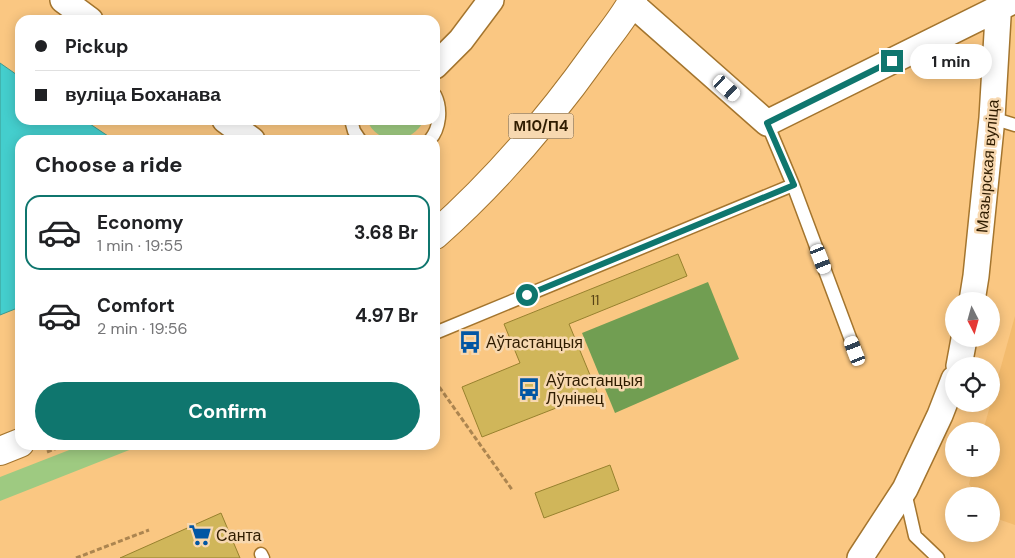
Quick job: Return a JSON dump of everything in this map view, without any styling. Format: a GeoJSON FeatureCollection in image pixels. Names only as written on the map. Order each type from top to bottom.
{"type":"FeatureCollection","features":[{"type":"Feature","properties":{"kind":"main road","name":"М10/П4"},"geometry":{"type":"LineString","coordinates":[[440,231],[460,214],[561,102],[632,2]]}},
{"type":"Feature","properties":{"kind":"main road"},"geometry":{"type":"LineString","coordinates":[[0,451],[15,445]]}},
{"type":"Feature","properties":{"kind":"street"},"geometry":{"type":"LineString","coordinates":[[440,61],[461,40],[492,0]]}},
{"type":"Feature","properties":{"kind":"street"},"geometry":{"type":"LineString","coordinates":[[632,2],[767,123],[1004,3]]}},
{"type":"Feature","properties":{"kind":"street","name":"Мазырская вуліца"},"geometry":{"type":"LineString","coordinates":[[973,292],[1004,121],[1004,3]]}},
{"type":"Feature","properties":{"kind":"street"},"geometry":{"type":"LineString","coordinates":[[232,125],[245,135]]}},
{"type":"Feature","properties":{"kind":"street"},"geometry":{"type":"LineString","coordinates":[[860,558],[905,489],[945,403]]}},
{"type":"Feature","properties":{"kind":"lane"},"geometry":{"type":"LineString","coordinates":[[767,123],[794,185],[855,351]]}},
{"type":"Feature","properties":{"kind":"lane"},"geometry":{"type":"LineString","coordinates":[[440,331],[794,185]]}},
{"type":"Feature","properties":{"kind":"lane"},"geometry":{"type":"LineString","coordinates":[[905,489],[915,536],[938,558]]}},
{"type":"Feature","properties":{"kind":"path"},"geometry":{"type":"LineString","coordinates":[[440,388],[513,491]]}},
{"type":"Feature","properties":{"kind":"path"},"geometry":{"type":"LineString","coordinates":[[76,558],[149,530]]}},
{"type":"Feature","properties":{"kind":"shaded area"},"geometry":{"type":"Polygon","coordinates":[[[1015,316],[1015,525],[1000,520],[1000,487],[971,487],[969,484],[971,477],[1000,477],[1000,422],[986,422],[988,412],[1000,412],[1000,370],[1015,316]]]}},
{"type":"Feature","properties":{"kind":"green space"},"geometry":{"type":"Polygon","coordinates":[[[370,125],[421,125],[410,135],[381,135],[370,125]]]}},
{"type":"Feature","properties":{"kind":"green space"},"geometry":{"type":"Polygon","coordinates":[[[708,282],[739,359],[615,413],[582,333],[708,282]]]}},
{"type":"Feature","properties":{"kind":"green space"},"geometry":{"type":"Polygon","coordinates":[[[69,450],[129,450],[0,501],[0,477],[69,450]]]}},
{"type":"Feature","properties":{"kind":"water"},"geometry":{"type":"Polygon","coordinates":[[[0,63],[15,74],[15,125],[92,125],[106,135],[15,135],[15,309],[0,315],[0,63]]]}},
{"type":"Feature","properties":{"kind":"building"},"geometry":{"type":"Polygon","coordinates":[[[678,254],[687,276],[569,324],[597,392],[482,437],[462,387],[520,363],[504,324],[678,254]]]}},
{"type":"Feature","properties":{"kind":"building"},"geometry":{"type":"Polygon","coordinates":[[[610,465],[619,490],[544,518],[535,493],[610,465]]]}},
{"type":"Feature","properties":{"kind":"building","name":"Санта"},"geometry":{"type":"Polygon","coordinates":[[[221,513],[240,558],[120,558],[221,513]]]}},
{"type":"Feature","properties":{"kind":"place","name":"Аўтастанцыя"},"geometry":{"type":"Point","coordinates":[470,342]}},
{"type":"Feature","properties":{"kind":"place","name":"Аўтастанцыя Лунінец"},"geometry":{"type":"Point","coordinates":[529,389]}},
{"type":"Feature","properties":{"kind":"place","name":"Санта"},"geometry":{"type":"Point","coordinates":[200,535]}},
{"type":"Feature","properties":{"kind":"route"},"geometry":{"type":"LineString","coordinates":[[527,295],[794,185],[767,123],[892,61]]}}]}
